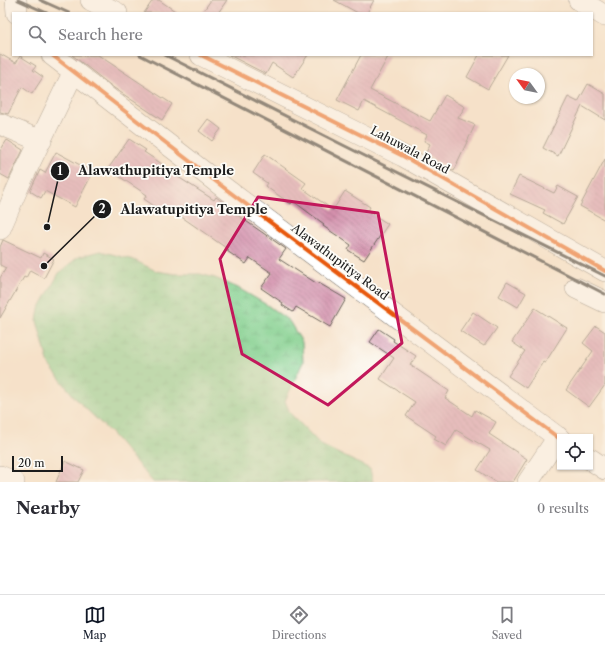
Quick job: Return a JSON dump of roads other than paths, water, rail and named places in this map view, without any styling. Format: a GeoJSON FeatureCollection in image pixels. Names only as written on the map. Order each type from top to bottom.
{"type":"FeatureCollection","features":[{"type":"Feature","properties":{"kind":"street"},"geometry":{"type":"LineString","coordinates":[[16,0],[17,12]]}},
{"type":"Feature","properties":{"kind":"street"},"geometry":{"type":"LineString","coordinates":[[91,0],[115,12]]}},
{"type":"Feature","properties":{"kind":"street"},"geometry":{"type":"LineString","coordinates":[[579,0],[605,16]]}},
{"type":"Feature","properties":{"kind":"street","name":"Alawathupitiya Road"},"geometry":{"type":"LineString","coordinates":[[53,56],[233,194],[557,437]]}},
{"type":"Feature","properties":{"kind":"street","name":"Lahuwala Road"},"geometry":{"type":"LineString","coordinates":[[203,56],[402,156],[605,271]]}},
{"type":"Feature","properties":{"kind":"street"},"geometry":{"type":"LineString","coordinates":[[0,230],[19,185],[74,71]]}},
{"type":"Feature","properties":{"kind":"street"},"geometry":{"type":"LineString","coordinates":[[0,124],[41,141]]}},
{"type":"Feature","properties":{"kind":"street"},"geometry":{"type":"LineString","coordinates":[[576,288],[605,302]]}},
{"type":"Feature","properties":{"kind":"street"},"geometry":{"type":"LineString","coordinates":[[528,482],[557,441]]}},
{"type":"Feature","properties":{"kind":"street"},"geometry":{"type":"LineString","coordinates":[[593,461],[605,469]]}},
{"type":"Feature","properties":{"kind":"street"},"geometry":{"type":"LineString","coordinates":[[0,476],[14,482]]}},
{"type":"Feature","properties":{"kind":"railway"},"geometry":{"type":"LineString","coordinates":[[18,0],[45,12]]}},
{"type":"Feature","properties":{"kind":"railway"},"geometry":{"type":"LineString","coordinates":[[40,0],[67,12]]}},
{"type":"Feature","properties":{"kind":"railway"},"geometry":{"type":"LineString","coordinates":[[142,56],[605,294]]}},
{"type":"Feature","properties":{"kind":"railway"},"geometry":{"type":"LineString","coordinates":[[167,56],[605,276]]}},
{"type":"Feature","properties":{"kind":"place","name":"Alawathupitiya Temple"},"geometry":{"type":"Point","coordinates":[47,227]}},
{"type":"Feature","properties":{"kind":"place","name":"Alawatupitiya Temple"},"geometry":{"type":"Point","coordinates":[44,266]}}]}
